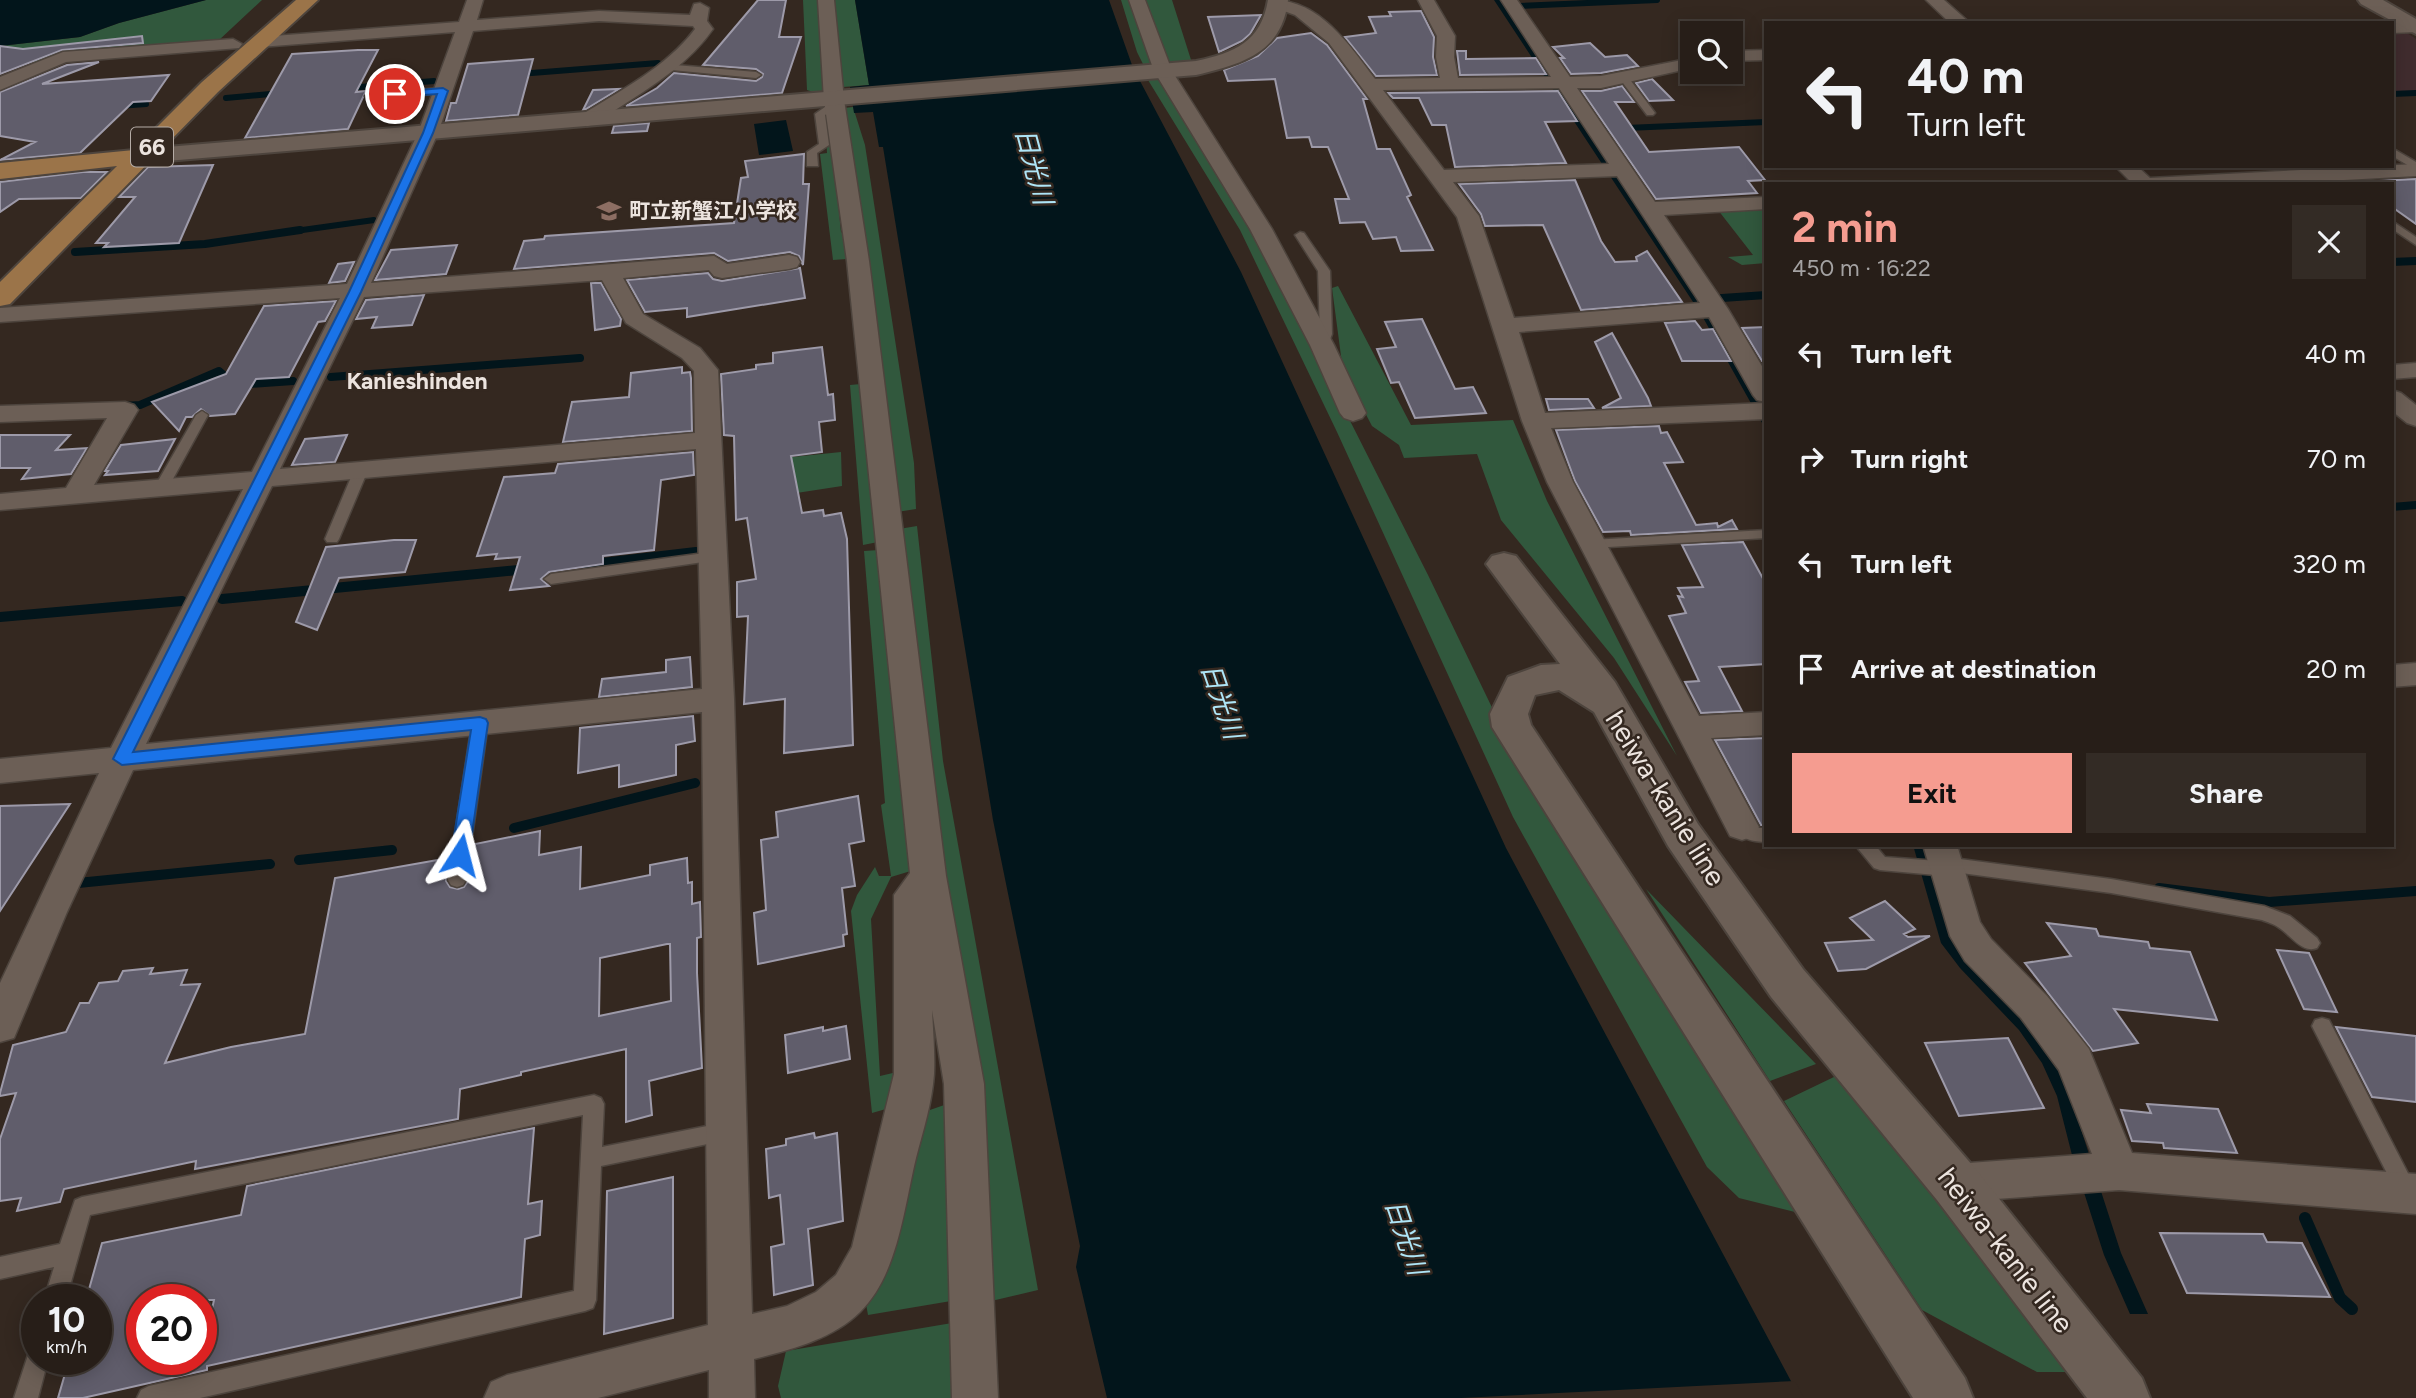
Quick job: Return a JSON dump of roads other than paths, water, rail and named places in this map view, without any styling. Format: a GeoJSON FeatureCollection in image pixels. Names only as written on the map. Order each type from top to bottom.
{"type":"FeatureCollection","features":[{"type":"Feature","properties":{"kind":"main road","name":"66"},"geometry":{"type":"LineString","coordinates":[[9,256],[233,44],[284,0]]}},
{"type":"Feature","properties":{"kind":"main road","name":"66"},"geometry":{"type":"LineString","coordinates":[[0,298],[210,87],[308,0]]}},
{"type":"Feature","properties":{"kind":"main road","name":"66"},"geometry":{"type":"LineString","coordinates":[[0,171],[143,156]]}},
{"type":"Feature","properties":{"kind":"street"},"geometry":{"type":"LineString","coordinates":[[0,1026],[49,912],[122,759],[355,292],[428,133],[475,0]]}},
{"type":"Feature","properties":{"kind":"street"},"geometry":{"type":"LineString","coordinates":[[698,21],[701,0]]}},
{"type":"Feature","properties":{"kind":"street"},"geometry":{"type":"LineString","coordinates":[[826,0],[929,876],[964,1084],[975,1398]]}},
{"type":"Feature","properties":{"kind":"street"},"geometry":{"type":"LineString","coordinates":[[1137,0],[1160,71],[1261,229],[1322,345],[1353,413]]}},
{"type":"Feature","properties":{"kind":"street"},"geometry":{"type":"LineString","coordinates":[[1426,0],[1446,36],[1445,57],[1450,83]]}},
{"type":"Feature","properties":{"kind":"street"},"geometry":{"type":"LineString","coordinates":[[1509,0],[1555,83],[1613,170],[1649,209],[1762,406],[1535,421]]}},
{"type":"Feature","properties":{"kind":"street"},"geometry":{"type":"LineString","coordinates":[[1934,0],[1959,21]]}},
{"type":"Feature","properties":{"kind":"street"},"geometry":{"type":"LineString","coordinates":[[2368,0],[2416,28]]}},
{"type":"Feature","properties":{"kind":"street"},"geometry":{"type":"LineString","coordinates":[[143,156],[838,101],[1216,64],[1250,50],[1268,35],[1278,1],[1301,11],[1335,39],[1468,216],[1535,421],[1591,544],[1691,728],[1754,831]]}},
{"type":"Feature","properties":{"kind":"street"},"geometry":{"type":"LineString","coordinates":[[260,42],[598,16],[698,21],[705,29],[700,38],[670,67],[587,120]]}},
{"type":"Feature","properties":{"kind":"street"},"geometry":{"type":"LineString","coordinates":[[2394,28],[2416,28]]}},
{"type":"Feature","properties":{"kind":"street"},"geometry":{"type":"LineString","coordinates":[[0,84],[63,57],[233,44]]}},
{"type":"Feature","properties":{"kind":"street"},"geometry":{"type":"LineString","coordinates":[[1743,56],[1764,55]]}},
{"type":"Feature","properties":{"kind":"street"},"geometry":{"type":"LineString","coordinates":[[1368,85],[1555,83],[1625,79],[1680,66]]}},
{"type":"Feature","properties":{"kind":"street"},"geometry":{"type":"LineString","coordinates":[[2127,168],[2143,182]]}},
{"type":"Feature","properties":{"kind":"street"},"geometry":{"type":"LineString","coordinates":[[2223,182],[2331,179],[2416,169]]}},
{"type":"Feature","properties":{"kind":"street"},"geometry":{"type":"LineString","coordinates":[[1439,176],[1613,170]]}},
{"type":"Feature","properties":{"kind":"street"},"geometry":{"type":"LineString","coordinates":[[1649,209],[1764,203]]}},
{"type":"Feature","properties":{"kind":"street"},"geometry":{"type":"LineString","coordinates":[[0,315],[355,292],[714,263],[722,271],[789,262]]}},
{"type":"Feature","properties":{"kind":"street"},"geometry":{"type":"LineString","coordinates":[[609,273],[634,318],[691,353],[706,370],[718,699],[732,1398]]}},
{"type":"Feature","properties":{"kind":"street"},"geometry":{"type":"LineString","coordinates":[[1506,326],[1708,310]]}},
{"type":"Feature","properties":{"kind":"street"},"geometry":{"type":"LineString","coordinates":[[2394,372],[2416,370]]}},
{"type":"Feature","properties":{"kind":"street"},"geometry":{"type":"LineString","coordinates":[[2394,400],[2416,418]]}},
{"type":"Feature","properties":{"kind":"street"},"geometry":{"type":"LineString","coordinates":[[0,414],[125,410],[75,495]]}},
{"type":"Feature","properties":{"kind":"street"},"geometry":{"type":"LineString","coordinates":[[0,502],[707,440]]}},
{"type":"Feature","properties":{"kind":"street"},"geometry":{"type":"LineString","coordinates":[[1504,564],[1608,702]]}},
{"type":"Feature","properties":{"kind":"street"},"geometry":{"type":"LineString","coordinates":[[2394,676],[2416,674]]}},
{"type":"Feature","properties":{"kind":"street","name":"heiwa-kanie line"},"geometry":{"type":"LineString","coordinates":[[1945,1398],[1512,727],[1509,714],[1521,686],[1541,678],[1561,677],[1581,684],[1608,702],[1683,835],[1787,983],[1955,1183],[2122,1398]]}},
{"type":"Feature","properties":{"kind":"street"},"geometry":{"type":"LineString","coordinates":[[0,771],[718,699]]}},
{"type":"Feature","properties":{"kind":"street"},"geometry":{"type":"LineString","coordinates":[[1691,728],[1764,723]]}},
{"type":"Feature","properties":{"kind":"street"},"geometry":{"type":"LineString","coordinates":[[1936,863],[1963,926],[1978,950],[2034,1007],[2076,1061],[2095,1172]]}},
{"type":"Feature","properties":{"kind":"street"},"geometry":{"type":"LineString","coordinates":[[507,1398],[788,1328],[824,1313],[848,1296],[867,1268],[910,1100],[914,1074],[912,895],[929,876]]}},
{"type":"Feature","properties":{"kind":"street"},"geometry":{"type":"LineString","coordinates":[[1955,1183],[2095,1172],[2412,1194]]}},
{"type":"Feature","properties":{"kind":"lane"},"geometry":{"type":"LineString","coordinates":[[670,67],[756,75]]}},
{"type":"Feature","properties":{"kind":"lane"},"geometry":{"type":"LineString","coordinates":[[1625,79],[1650,113]]}},
{"type":"Feature","properties":{"kind":"lane"},"geometry":{"type":"LineString","coordinates":[[370,96],[443,91]]}},
{"type":"Feature","properties":{"kind":"lane"},"geometry":{"type":"LineString","coordinates":[[811,164],[814,164],[812,152],[824,145],[820,114],[838,101]]}},
{"type":"Feature","properties":{"kind":"lane"},"geometry":{"type":"LineString","coordinates":[[2394,152],[2416,169]]}},
{"type":"Feature","properties":{"kind":"lane"},"geometry":{"type":"LineString","coordinates":[[2394,226],[2416,242]]}},
{"type":"Feature","properties":{"kind":"lane"},"geometry":{"type":"LineString","coordinates":[[1300,235],[1324,271],[1326,334],[1322,345]]}},
{"type":"Feature","properties":{"kind":"lane"},"geometry":{"type":"LineString","coordinates":[[162,488],[202,415]]}},
{"type":"Feature","properties":{"kind":"lane"},"geometry":{"type":"LineString","coordinates":[[332,539],[361,470]]}},
{"type":"Feature","properties":{"kind":"lane"},"geometry":{"type":"LineString","coordinates":[[1591,544],[1764,534]]}},
{"type":"Feature","properties":{"kind":"lane"},"geometry":{"type":"LineString","coordinates":[[551,579],[712,557]]}},
{"type":"Feature","properties":{"kind":"lane"},"geometry":{"type":"LineString","coordinates":[[457,880],[480,723]]}},
{"type":"Feature","properties":{"kind":"lane"},"geometry":{"type":"LineString","coordinates":[[1866,847],[1880,863],[1936,863],[2111,886],[2264,913],[2284,921],[2311,943]]}},
{"type":"Feature","properties":{"kind":"lane"},"geometry":{"type":"LineString","coordinates":[[2322,1026],[2412,1194]]}},
{"type":"Feature","properties":{"kind":"lane"},"geometry":{"type":"LineString","coordinates":[[60,1284],[82,1207],[594,1104],[585,1300],[149,1398]]}},
{"type":"Feature","properties":{"kind":"lane"},"geometry":{"type":"LineString","coordinates":[[592,1158],[727,1131]]}},
{"type":"Feature","properties":{"kind":"lane"},"geometry":{"type":"LineString","coordinates":[[0,1268],[69,1253]]}},
{"type":"Feature","properties":{"kind":"lane"},"geometry":{"type":"LineString","coordinates":[[26,1398],[33,1375]]}},
{"type":"Feature","properties":{"kind":"water"},"geometry":{"type":"Polygon","coordinates":[[[0,0],[206,0],[119,23],[80,37],[0,46],[0,0]]]}},
{"type":"Feature","properties":{"kind":"water","name":"日光川"},"geometry":{"type":"Polygon","coordinates":[[[855,0],[1109,0],[1132,65],[1143,68],[1140,81],[1241,272],[1506,848],[1800,1398],[1107,1398],[1076,1267],[1080,1246],[993,820],[883,147],[879,147],[873,112],[854,113],[850,87],[869,85],[855,0]]]}},
{"type":"Feature","properties":{"kind":"water"},"geometry":{"type":"Polygon","coordinates":[[[1494,0],[1502,0],[1706,305],[1764,405],[1764,426],[1701,314],[1494,0]]]}},
{"type":"Feature","properties":{"kind":"water"},"geometry":{"type":"Polygon","coordinates":[[[786,120],[793,151],[759,155],[754,124],[786,120]]]}},
{"type":"Feature","properties":{"kind":"water"},"geometry":{"type":"Polygon","coordinates":[[[1914,847],[1927,847],[2003,990],[2064,1077],[2121,1253],[2148,1314],[2130,1314],[2104,1255],[2072,1155],[2057,1096],[2042,1063],[2019,1030],[1960,968],[1941,943],[1914,847]]]}},
{"type":"Feature","properties":{"kind":"waterway"},"geometry":{"type":"LineString","coordinates":[[1518,6],[1657,0]]}},
{"type":"Feature","properties":{"kind":"waterway"},"geometry":{"type":"LineString","coordinates":[[519,74],[658,63]]}},
{"type":"Feature","properties":{"kind":"waterway"},"geometry":{"type":"LineString","coordinates":[[348,88],[434,81]]}},
{"type":"Feature","properties":{"kind":"waterway"},"geometry":{"type":"LineString","coordinates":[[226,98],[281,93]]}},
{"type":"Feature","properties":{"kind":"waterway"},"geometry":{"type":"LineString","coordinates":[[2394,94],[2416,93]]}},
{"type":"Feature","properties":{"kind":"waterway"},"geometry":{"type":"LineString","coordinates":[[118,106],[146,104]]}},
{"type":"Feature","properties":{"kind":"waterway"},"geometry":{"type":"LineString","coordinates":[[1603,129],[1764,122]]}},
{"type":"Feature","properties":{"kind":"waterway"},"geometry":{"type":"LineString","coordinates":[[288,232],[374,220]]}},
{"type":"Feature","properties":{"kind":"waterway"},"geometry":{"type":"LineString","coordinates":[[75,252],[205,244],[300,230]]}},
{"type":"Feature","properties":{"kind":"waterway"},"geometry":{"type":"LineString","coordinates":[[2394,262],[2416,261]]}},
{"type":"Feature","properties":{"kind":"waterway"},"geometry":{"type":"LineString","coordinates":[[1722,298],[1764,295]]}},
{"type":"Feature","properties":{"kind":"waterway"},"geometry":{"type":"LineString","coordinates":[[331,377],[580,358]]}},
{"type":"Feature","properties":{"kind":"waterway"},"geometry":{"type":"LineString","coordinates":[[123,406],[140,405],[219,371],[235,385],[293,381]]}},
{"type":"Feature","properties":{"kind":"waterway"},"geometry":{"type":"LineString","coordinates":[[2394,507],[2416,505]]}},
{"type":"Feature","properties":{"kind":"waterway"},"geometry":{"type":"LineString","coordinates":[[585,565],[696,552]]}},
{"type":"Feature","properties":{"kind":"waterway"},"geometry":{"type":"LineString","coordinates":[[222,599],[528,569]]}},
{"type":"Feature","properties":{"kind":"waterway"},"geometry":{"type":"LineString","coordinates":[[0,617],[182,601]]}},
{"type":"Feature","properties":{"kind":"waterway"},"geometry":{"type":"LineString","coordinates":[[514,828],[695,783]]}},
{"type":"Feature","properties":{"kind":"waterway"},"geometry":{"type":"LineString","coordinates":[[299,860],[392,850]]}},
{"type":"Feature","properties":{"kind":"waterway"},"geometry":{"type":"LineString","coordinates":[[78,883],[270,864]]}},
{"type":"Feature","properties":{"kind":"waterway"},"geometry":{"type":"LineString","coordinates":[[2159,888],[2269,902],[2416,891]]}},
{"type":"Feature","properties":{"kind":"waterway"},"geometry":{"type":"LineString","coordinates":[[2305,1218],[2340,1298],[2352,1309]]}},
{"type":"Feature","properties":{"kind":"place","name":"町立新蟹江小学校"},"geometry":{"type":"Point","coordinates":[609,211]}},
{"type":"Feature","properties":{"kind":"district","name":"Kanieshinden"},"geometry":{"type":"Point","coordinates":[417,381]}}]}
